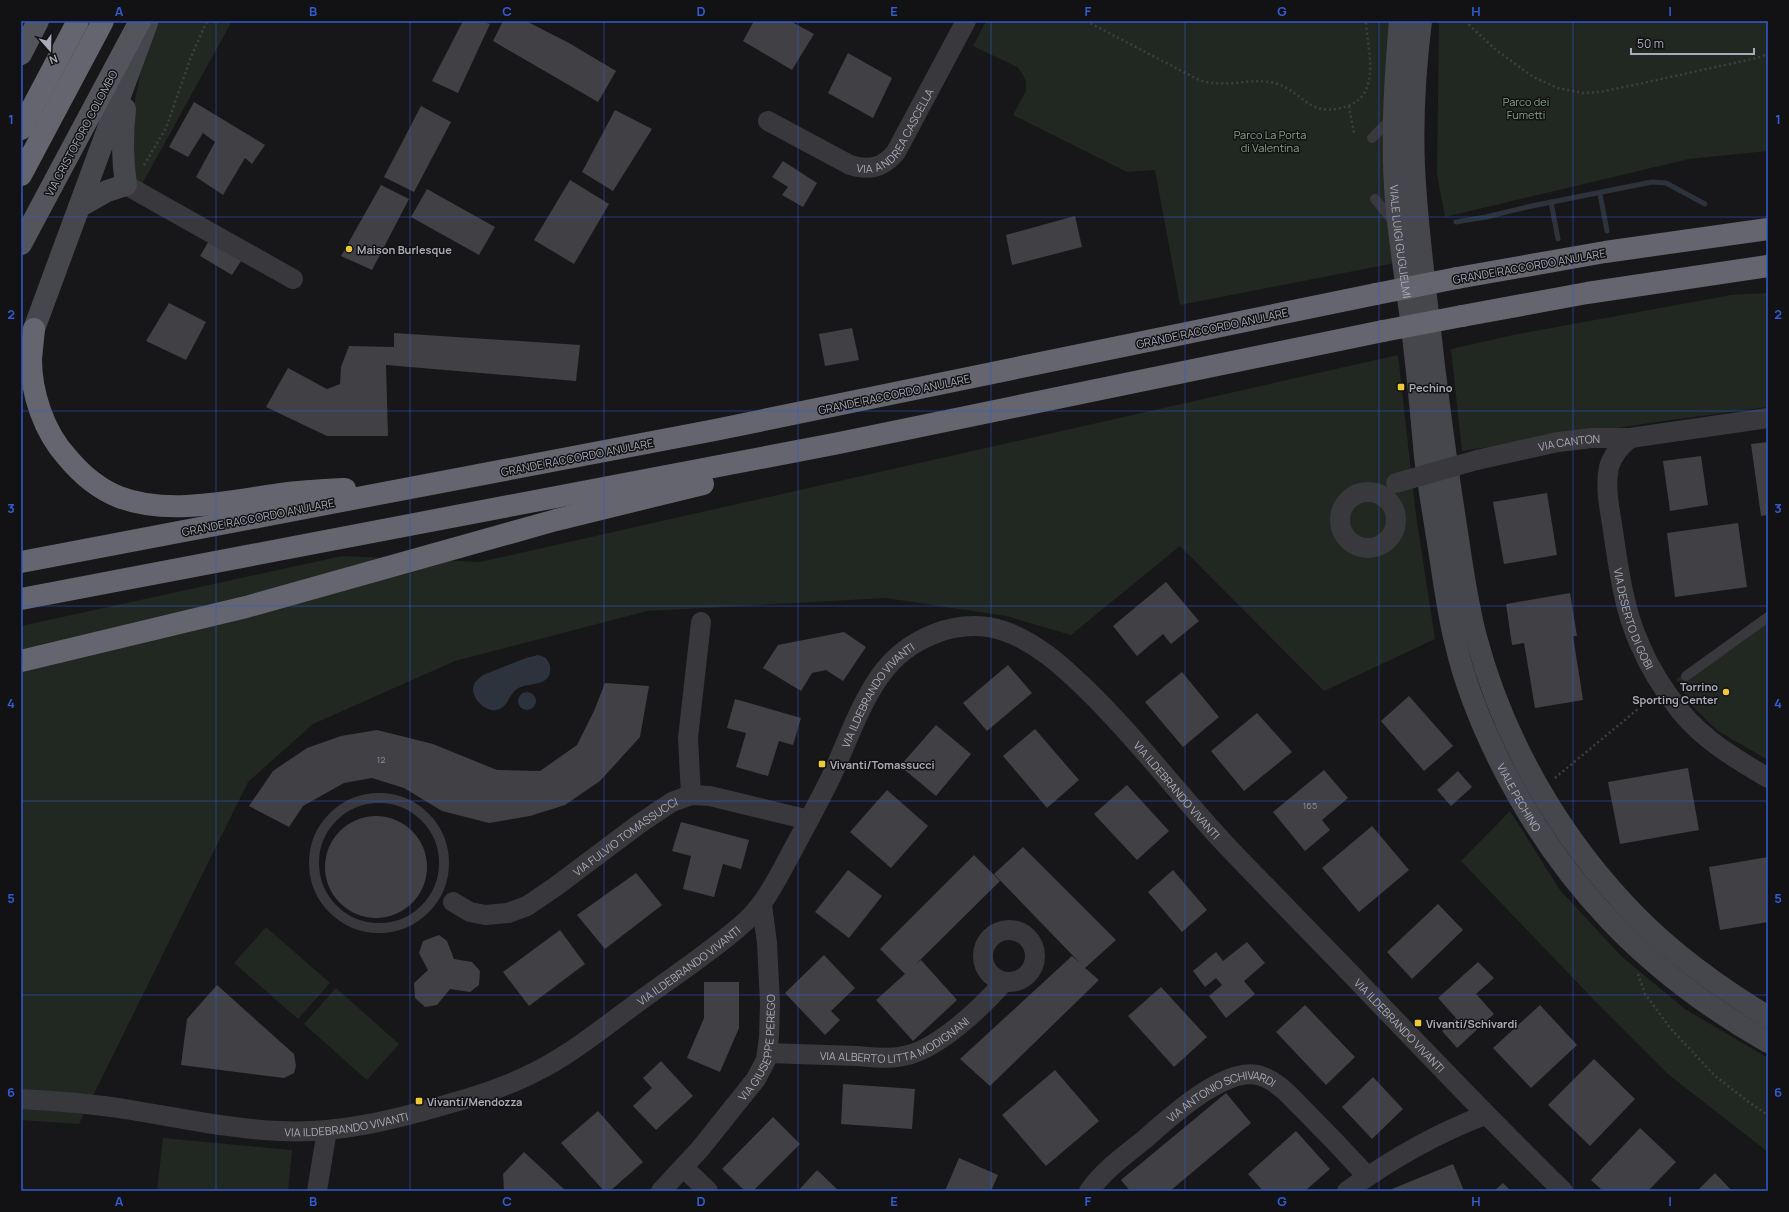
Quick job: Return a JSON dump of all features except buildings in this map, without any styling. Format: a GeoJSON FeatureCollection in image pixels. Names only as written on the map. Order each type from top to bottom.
{"type":"FeatureCollection","features":[{"type":"Feature","properties":{"kind":"highway"},"geometry":{"type":"LineString","coordinates":[[21,129],[78,21]]}},
{"type":"Feature","properties":{"kind":"highway"},"geometry":{"type":"LineString","coordinates":[[21,175],[103,21]]}},
{"type":"Feature","properties":{"kind":"highway","name":"GRANDE RACCORDO ANULARE"},"geometry":{"type":"LineString","coordinates":[[21,562],[414,488],[905,392],[1457,278],[1604,252],[1768,229]]}},
{"type":"Feature","properties":{"kind":"highway"},"geometry":{"type":"LineString","coordinates":[[21,599],[834,444],[1383,330],[1587,293],[1768,266]]}},
{"type":"Feature","properties":{"kind":"highway"},"geometry":{"type":"LineString","coordinates":[[34,329],[31,359],[32,375],[36,397],[49,431],[63,454],[79,471],[106,491],[119,497],[153,505],[181,505],[228,502],[324,490],[414,488]]}},
{"type":"Feature","properties":{"kind":"highway"},"geometry":{"type":"LineString","coordinates":[[21,661],[246,607],[556,520],[715,481],[834,444]]}},
{"type":"Feature","properties":{"kind":"main road"},"geometry":{"type":"LineString","coordinates":[[21,54],[38,21]]}},
{"type":"Feature","properties":{"kind":"main road","name":"VIA CRISTOFORO COLOMBO"},"geometry":{"type":"LineString","coordinates":[[21,244],[140,21]]}},
{"type":"Feature","properties":{"kind":"main road"},"geometry":{"type":"LineString","coordinates":[[21,360],[34,329]]}},
{"type":"Feature","properties":{"kind":"street"},"geometry":{"type":"LineString","coordinates":[[34,329],[148,21]]}},
{"type":"Feature","properties":{"kind":"street","name":"VIA ANDREA CASCELLA"},"geometry":{"type":"LineString","coordinates":[[768,121],[850,165],[864,169],[883,164],[896,152],[966,21]]}},
{"type":"Feature","properties":{"kind":"street","name":"VIALE LUIGI GUGLIELMI"},"geometry":{"type":"LineString","coordinates":[[1400,21],[1395,115],[1396,198],[1415,352],[1435,457]]}},
{"type":"Feature","properties":{"kind":"street","name":"VIALE LUIGI GUGLIELMI"},"geometry":{"type":"LineString","coordinates":[[1421,21],[1414,106],[1414,164],[1435,457]]}},
{"type":"Feature","properties":{"kind":"street"},"geometry":{"type":"LineString","coordinates":[[128,186],[122,156],[122,138],[129,75]]}},
{"type":"Feature","properties":{"kind":"street"},"geometry":{"type":"LineString","coordinates":[[79,207],[107,191],[128,186],[294,279]]}},
{"type":"Feature","properties":{"kind":"street","name":"VIA CANTON"},"geometry":{"type":"LineString","coordinates":[[1377,493],[1396,483],[1477,460],[1558,442],[1592,438],[1630,438],[1768,418]]}},
{"type":"Feature","properties":{"kind":"street","name":"VIA DESERTO DI GOBI"},"geometry":{"type":"LineString","coordinates":[[1630,438],[1617,451],[1610,467],[1608,484],[1609,507],[1619,568],[1630,617],[1642,650],[1664,688],[1682,712],[1703,735],[1768,778]]}},
{"type":"Feature","properties":{"kind":"street","name":"VIALE PECHINO"},"geometry":{"type":"LineString","coordinates":[[1435,457],[1461,564],[1476,638],[1504,718],[1541,790],[1558,818],[1594,870],[1639,919],[1702,972],[1768,1017]]}},
{"type":"Feature","properties":{"kind":"street","name":"VIALE PECHINO"},"geometry":{"type":"LineString","coordinates":[[1435,457],[1450,618],[1456,647],[1485,729],[1503,768],[1523,805],[1562,866],[1578,886],[1626,938],[1696,997],[1768,1042]]}},
{"type":"Feature","properties":{"kind":"street"},"geometry":{"type":"LineString","coordinates":[[691,795],[688,738],[701,622]]}},
{"type":"Feature","properties":{"kind":"street","name":"VIA ILDEBRANDO VIVANTI"},"geometry":{"type":"LineString","coordinates":[[21,1100],[103,1106],[256,1130],[292,1132],[327,1130],[367,1125],[419,1113],[490,1091],[532,1074],[576,1047],[724,939],[753,916],[762,904],[809,820],[832,775],[866,698],[882,673],[900,654],[924,638],[956,628],[974,626],[987,627],[1014,635],[1048,656],[1103,706],[1143,748],[1224,843],[1485,1114],[1563,1191]]}},
{"type":"Feature","properties":{"kind":"street","name":"VIA FULVIO TOMASSUCCI"},"geometry":{"type":"LineString","coordinates":[[445,897],[470,912],[485,915],[508,912],[526,906],[560,884],[639,824],[672,802],[691,795],[710,796],[809,820]]}},
{"type":"Feature","properties":{"kind":"street","name":"VIA GIUSEPPE PEREGO"},"geometry":{"type":"LineString","coordinates":[[661,1191],[684,1168],[756,1080],[764,1066],[768,1053],[770,1003],[767,943],[762,904]]}},
{"type":"Feature","properties":{"kind":"street","name":"VIA ALBERTO LITTA MODIGNANI"},"geometry":{"type":"LineString","coordinates":[[768,1053],[888,1058],[908,1055],[922,1050],[938,1041],[982,1005],[1004,982]]}},
{"type":"Feature","properties":{"kind":"street","name":"VIA ANTONIO SCHIVARDI"},"geometry":{"type":"LineString","coordinates":[[1089,1191],[1110,1167],[1196,1097],[1225,1081],[1252,1074],[1264,1077],[1284,1091],[1367,1176]]}},
{"type":"Feature","properties":{"kind":"street"},"geometry":{"type":"LineString","coordinates":[[1346,1191],[1367,1176],[1438,1134],[1485,1114]]}},
{"type":"Feature","properties":{"kind":"street"},"geometry":{"type":"LineString","coordinates":[[317,1191],[327,1130]]}},
{"type":"Feature","properties":{"kind":"street"},"geometry":{"type":"LineString","coordinates":[[684,1168],[708,1191]]}},
{"type":"Feature","properties":{"kind":"lane"},"geometry":{"type":"LineString","coordinates":[[1372,138],[1395,115]]}},
{"type":"Feature","properties":{"kind":"lane"},"geometry":{"type":"LineString","coordinates":[[1375,199],[1400,229]]}},
{"type":"Feature","properties":{"kind":"lane"},"geometry":{"type":"LineString","coordinates":[[1686,676],[1768,617]]}},
{"type":"Feature","properties":{"kind":"lane"},"geometry":{"type":"LineString","coordinates":[[362,799],[396,799],[426,816],[444,846],[445,897],[397,928],[362,928],[332,911],[315,881],[315,847],[332,817],[362,799]]}},
{"type":"Feature","properties":{"kind":"path"},"geometry":{"type":"LineString","coordinates":[[128,186],[153,151],[166,128],[191,57],[207,21]]}},
{"type":"Feature","properties":{"kind":"path"},"geometry":{"type":"LineString","coordinates":[[1086,21],[1199,80],[1214,84],[1272,82],[1289,88],[1307,103],[1316,108],[1333,110],[1348,106],[1357,100],[1362,94],[1370,77],[1366,21]]}},
{"type":"Feature","properties":{"kind":"path"},"geometry":{"type":"LineString","coordinates":[[1465,21],[1496,50],[1533,77],[1558,88],[1583,93],[1600,92],[1643,83],[1757,58],[1768,54]]}},
{"type":"Feature","properties":{"kind":"path"},"geometry":{"type":"LineString","coordinates":[[1348,106],[1354,133]]}},
{"type":"Feature","properties":{"kind":"path"},"geometry":{"type":"LineString","coordinates":[[1541,790],[1664,688]]}},
{"type":"Feature","properties":{"kind":"path"},"geometry":{"type":"LineString","coordinates":[[1638,973],[1645,994],[1671,1029],[1715,1076],[1768,1115]]}},
{"type":"Feature","properties":{"kind":"green space"},"geometry":{"type":"Polygon","coordinates":[[[156,21],[232,21],[141,186],[135,181],[132,114],[146,45],[156,21]]]}},
{"type":"Feature","properties":{"kind":"green space","name":"Parco La Porta di Valentina"},"geometry":{"type":"Polygon","coordinates":[[[986,21],[1393,21],[1395,263],[1180,305],[1155,170],[1127,172],[1013,115],[1026,91],[1026,82],[1022,73],[1017,67],[973,46],[986,21]]]}},
{"type":"Feature","properties":{"kind":"green space","name":"Parco dei Fumetti"},"geometry":{"type":"Polygon","coordinates":[[[1439,21],[1768,21],[1768,151],[1689,159],[1445,217],[1437,174],[1439,21]]]}},
{"type":"Feature","properties":{"kind":"green space"},"geometry":{"type":"Polygon","coordinates":[[[1768,293],[1768,407],[1462,451],[1451,349],[1513,335],[1731,295],[1768,293]]]}},
{"type":"Feature","properties":{"kind":"green space"},"geometry":{"type":"Polygon","coordinates":[[[1398,355],[1416,515],[1435,639],[1324,691],[1180,546],[1071,635],[1006,616],[886,598],[647,611],[455,661],[313,724],[248,782],[79,1124],[21,1120],[21,626],[342,556],[480,562],[1398,355]]]}},
{"type":"Feature","properties":{"kind":"green space","name":"Torrino Sporting Center"},"geometry":{"type":"Polygon","coordinates":[[[1768,623],[1768,760],[1718,731],[1692,706],[1676,679],[1768,623]]]}},
{"type":"Feature","properties":{"kind":"green space"},"geometry":{"type":"Polygon","coordinates":[[[1510,811],[1560,890],[1621,956],[1685,1009],[1768,1058],[1768,1152],[1669,1075],[1594,1000],[1461,861],[1510,811]]]}},
{"type":"Feature","properties":{"kind":"green space"},"geometry":{"type":"Polygon","coordinates":[[[266,927],[330,983],[298,1019],[234,963],[266,927]]]}},
{"type":"Feature","properties":{"kind":"green space"},"geometry":{"type":"Polygon","coordinates":[[[336,988],[399,1044],[367,1080],[304,1024],[336,988]]]}},
{"type":"Feature","properties":{"kind":"green space"},"geometry":{"type":"Polygon","coordinates":[[[163,1138],[292,1150],[288,1191],[157,1191],[163,1138]]]}},
{"type":"Feature","properties":{"kind":"shaded area"},"geometry":{"type":"Polygon","coordinates":[[[538,655],[546,659],[550,665],[550,672],[545,680],[517,689],[504,706],[496,710],[491,710],[482,706],[476,698],[473,689],[477,680],[483,675],[526,658],[538,655]]]}},
{"type":"Feature","properties":{"kind":"shaded area"},"geometry":{"type":"Polygon","coordinates":[[[527,692],[533,695],[536,701],[533,707],[527,710],[521,707],[518,701],[521,695],[527,692]]]}},
{"type":"Feature","properties":{"kind":"waterway"},"geometry":{"type":"LineString","coordinates":[[1456,222],[1652,182],[1666,183],[1705,204]]}},
{"type":"Feature","properties":{"kind":"waterway"},"geometry":{"type":"LineString","coordinates":[[1600,194],[1607,231]]}},
{"type":"Feature","properties":{"kind":"waterway"},"geometry":{"type":"LineString","coordinates":[[1551,202],[1558,239]]}},
{"type":"Feature","properties":{"kind":"place","name":"Maison Burlesque"},"geometry":{"type":"Point","coordinates":[349,249]}},
{"type":"Feature","properties":{"kind":"place","name":"Pechino"},"geometry":{"type":"Point","coordinates":[1401,387]}},
{"type":"Feature","properties":{"kind":"place","name":"Torrino Sporting Center"},"geometry":{"type":"Point","coordinates":[1726,692]}},
{"type":"Feature","properties":{"kind":"place","name":"Vivanti/Tomassucci"},"geometry":{"type":"Point","coordinates":[822,764]}},
{"type":"Feature","properties":{"kind":"place","name":"Vivanti/Schivardi"},"geometry":{"type":"Point","coordinates":[1418,1023]}},
{"type":"Feature","properties":{"kind":"place","name":"Vivanti/Mendozza"},"geometry":{"type":"Point","coordinates":[419,1101]}}]}
